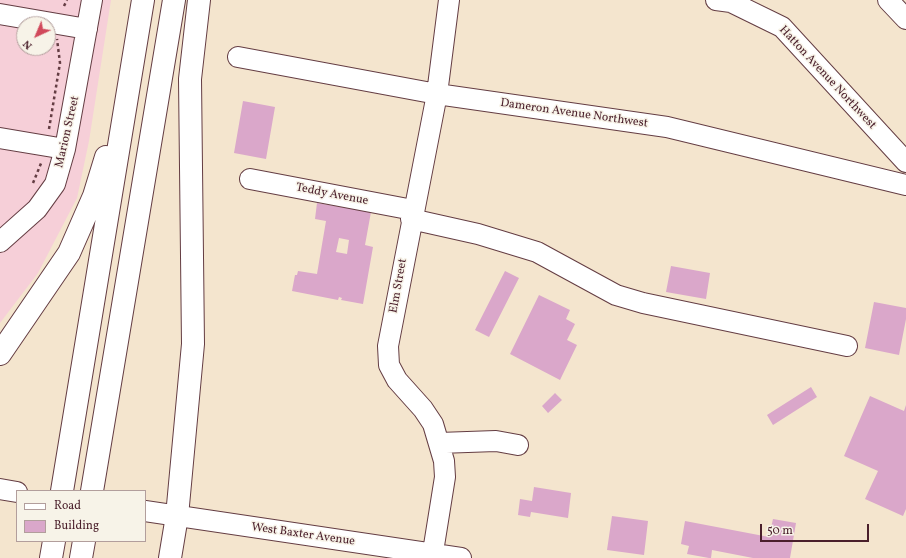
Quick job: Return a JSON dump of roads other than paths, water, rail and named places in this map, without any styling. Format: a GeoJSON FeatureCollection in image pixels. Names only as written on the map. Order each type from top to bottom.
{"type":"FeatureCollection","features":[{"type":"Feature","properties":{"kind":"highway"},"geometry":{"type":"LineString","coordinates":[[62,490],[100,269],[127,89],[143,0]]}},
{"type":"Feature","properties":{"kind":"highway"},"geometry":{"type":"LineString","coordinates":[[92,490],[174,0]]}},
{"type":"Feature","properties":{"kind":"highway"},"geometry":{"type":"LineString","coordinates":[[170,558],[177,516],[193,344],[190,80],[199,0]]}},
{"type":"Feature","properties":{"kind":"highway"},"geometry":{"type":"LineString","coordinates":[[0,354],[69,253],[94,196],[127,89]]}},
{"type":"Feature","properties":{"kind":"highway"},"geometry":{"type":"LineString","coordinates":[[51,558],[54,542]]}},
{"type":"Feature","properties":{"kind":"highway"},"geometry":{"type":"LineString","coordinates":[[81,558],[84,542]]}},
{"type":"Feature","properties":{"kind":"street","name":"Marion Street"},"geometry":{"type":"LineString","coordinates":[[0,242],[37,210],[55,184],[65,149],[92,0]]}},
{"type":"Feature","properties":{"kind":"street","name":"Elm Street"},"geometry":{"type":"LineString","coordinates":[[432,556],[445,477],[439,443],[433,424],[423,409],[397,380],[389,365],[388,346],[412,215],[437,94],[449,0]]}},
{"type":"Feature","properties":{"kind":"street","name":"Hatton Avenue Northwest"},"geometry":{"type":"LineString","coordinates":[[716,0],[731,2],[782,28],[906,162]]}},
{"type":"Feature","properties":{"kind":"street"},"geometry":{"type":"LineString","coordinates":[[888,0],[906,19]]}},
{"type":"Feature","properties":{"kind":"street"},"geometry":{"type":"LineString","coordinates":[[0,14],[87,29]]}},
{"type":"Feature","properties":{"kind":"street","name":"Dameron Avenue Northwest"},"geometry":{"type":"LineString","coordinates":[[238,57],[437,94],[667,128],[906,185]]}},
{"type":"Feature","properties":{"kind":"street"},"geometry":{"type":"LineString","coordinates":[[0,138],[65,149]]}},
{"type":"Feature","properties":{"kind":"street","name":"Teddy Avenue"},"geometry":{"type":"LineString","coordinates":[[250,179],[412,215],[537,252],[623,297],[847,346]]}},
{"type":"Feature","properties":{"kind":"street"},"geometry":{"type":"LineString","coordinates":[[439,443],[496,441],[518,445]]}},
{"type":"Feature","properties":{"kind":"street"},"geometry":{"type":"LineString","coordinates":[[0,489],[16,492]]}},
{"type":"Feature","properties":{"kind":"street","name":"West Baxter Avenue"},"geometry":{"type":"LineString","coordinates":[[146,511],[432,556],[461,558]]}}]}
